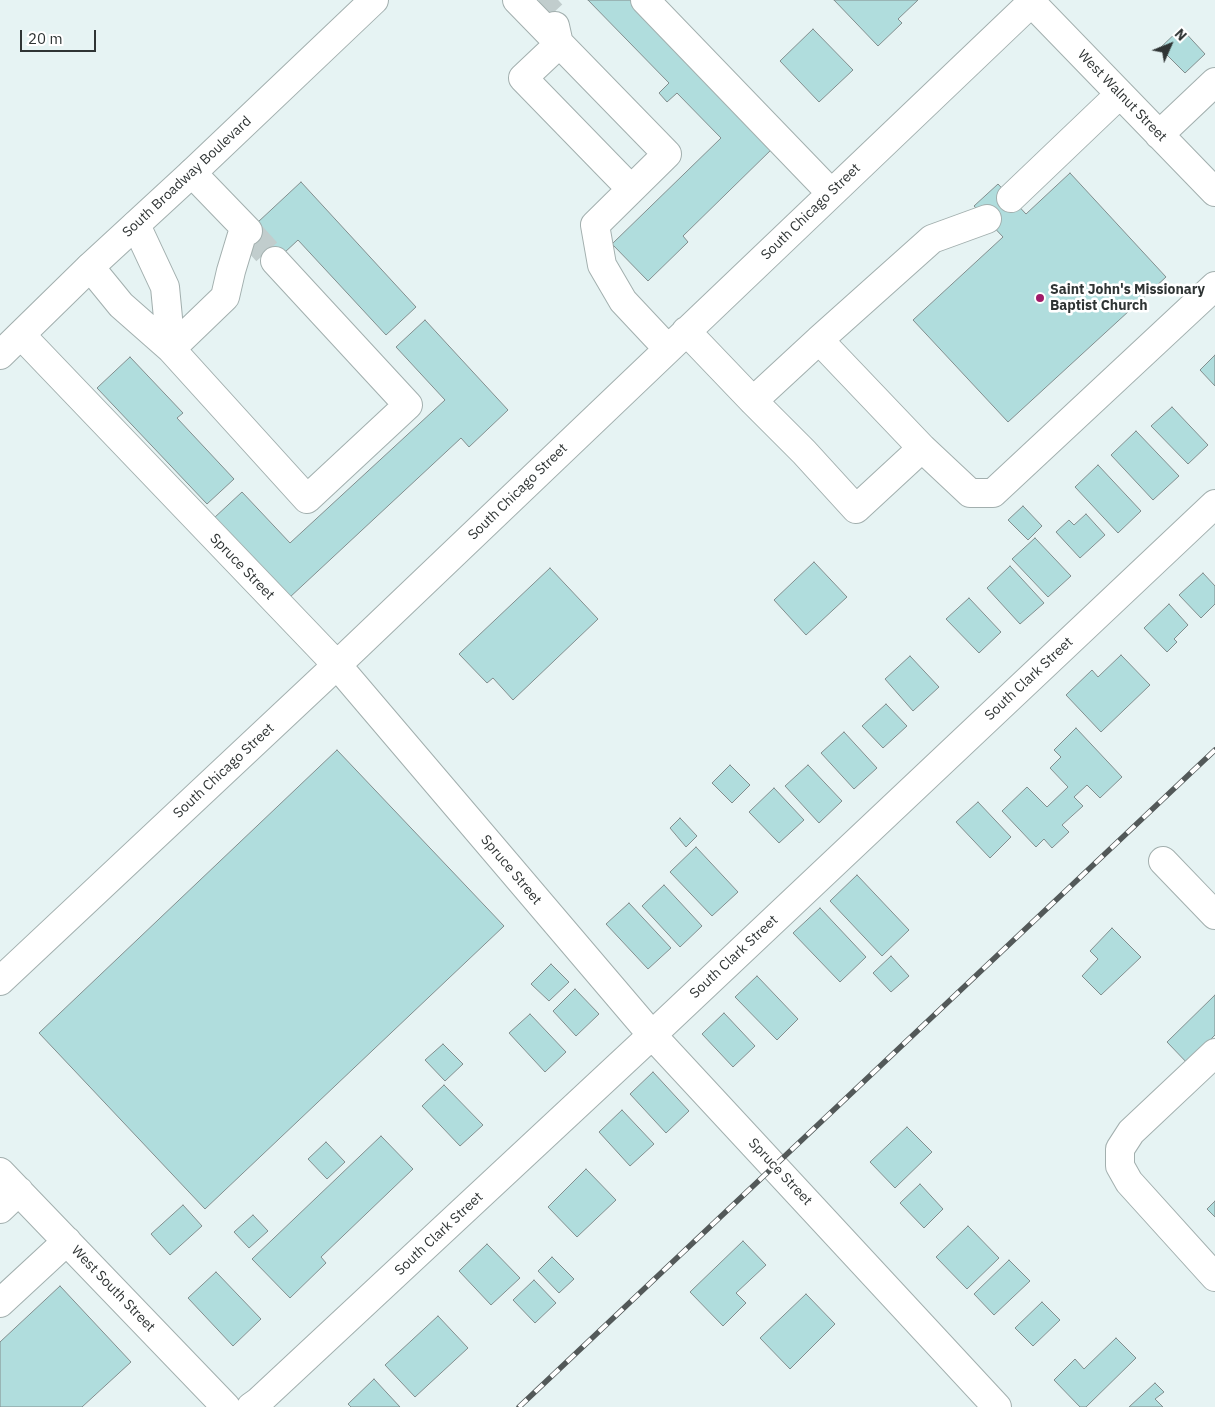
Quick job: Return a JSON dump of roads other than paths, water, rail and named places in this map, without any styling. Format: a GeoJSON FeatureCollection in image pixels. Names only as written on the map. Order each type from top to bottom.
{"type":"FeatureCollection","features":[{"type":"Feature","properties":{"kind":"street","name":"South Broadway Boulevard"},"geometry":{"type":"LineString","coordinates":[[0,355],[374,0]]}},
{"type":"Feature","properties":{"kind":"street"},"geometry":{"type":"LineString","coordinates":[[517,0],[667,154],[595,225],[602,265],[623,301],[677,340],[753,401],[804,452],[856,509],[922,448]]}},
{"type":"Feature","properties":{"kind":"street"},"geometry":{"type":"LineString","coordinates":[[645,0],[831,193]]}},
{"type":"Feature","properties":{"kind":"street","name":"South Chicago Street"},"geometry":{"type":"LineString","coordinates":[[0,981],[336,665],[1031,1]]}},
{"type":"Feature","properties":{"kind":"street","name":"West Walnut Street"},"geometry":{"type":"LineString","coordinates":[[1031,1],[1215,192]]}},
{"type":"Feature","properties":{"kind":"street"},"geometry":{"type":"LineString","coordinates":[[552,14],[560,44]]}},
{"type":"Feature","properties":{"kind":"street"},"geometry":{"type":"LineString","coordinates":[[560,44],[523,78],[631,189]]}},
{"type":"Feature","properties":{"kind":"street"},"geometry":{"type":"LineString","coordinates":[[1159,134],[1215,82]]}},
{"type":"Feature","properties":{"kind":"street"},"geometry":{"type":"LineString","coordinates":[[1011,198],[1120,94]]}},
{"type":"Feature","properties":{"kind":"street"},"geometry":{"type":"LineString","coordinates":[[171,349],[225,297],[231,271],[246,230],[192,173]]}},
{"type":"Feature","properties":{"kind":"street"},"geometry":{"type":"LineString","coordinates":[[753,401],[932,240],[987,219]]}},
{"type":"Feature","properties":{"kind":"street"},"geometry":{"type":"LineString","coordinates":[[136,225],[165,287],[171,349]]}},
{"type":"Feature","properties":{"kind":"street"},"geometry":{"type":"LineString","coordinates":[[90,268],[121,305],[171,349],[307,499],[408,404],[276,261]]}},
{"type":"Feature","properties":{"kind":"street"},"geometry":{"type":"LineString","coordinates":[[819,340],[922,448],[970,493],[993,493],[1215,286]]}},
{"type":"Feature","properties":{"kind":"street","name":"Spruce Street"},"geometry":{"type":"LineString","coordinates":[[21,335],[336,665],[652,1035],[998,1407]]}},
{"type":"Feature","properties":{"kind":"street","name":"South Clark Street"},"geometry":{"type":"LineString","coordinates":[[252,1407],[652,1035],[1215,504]]}},
{"type":"Feature","properties":{"kind":"street"},"geometry":{"type":"LineString","coordinates":[[1163,861],[1215,914]]}},
{"type":"Feature","properties":{"kind":"street"},"geometry":{"type":"LineString","coordinates":[[1215,1053],[1130,1132],[1120,1149],[1120,1166],[1129,1182],[1215,1276]]}},
{"type":"Feature","properties":{"kind":"street","name":"West South Street"},"geometry":{"type":"LineString","coordinates":[[0,1172],[9,1200],[66,1241],[226,1407]]}},
{"type":"Feature","properties":{"kind":"street"},"geometry":{"type":"LineString","coordinates":[[0,1303],[66,1241]]}},
{"type":"Feature","properties":{"kind":"tunnel"},"geometry":{"type":"LineString","coordinates":[[539,0],[552,14]]}},
{"type":"Feature","properties":{"kind":"tunnel"},"geometry":{"type":"LineString","coordinates":[[248,231],[275,261]]}},
{"type":"Feature","properties":{"kind":"railway"},"geometry":{"type":"LineString","coordinates":[[519,1407],[1215,750]]}},
{"type":"Feature","properties":{"kind":"place","name":"Saint John's Missionary Baptist Church"},"geometry":{"type":"Point","coordinates":[1040,298]}}]}
